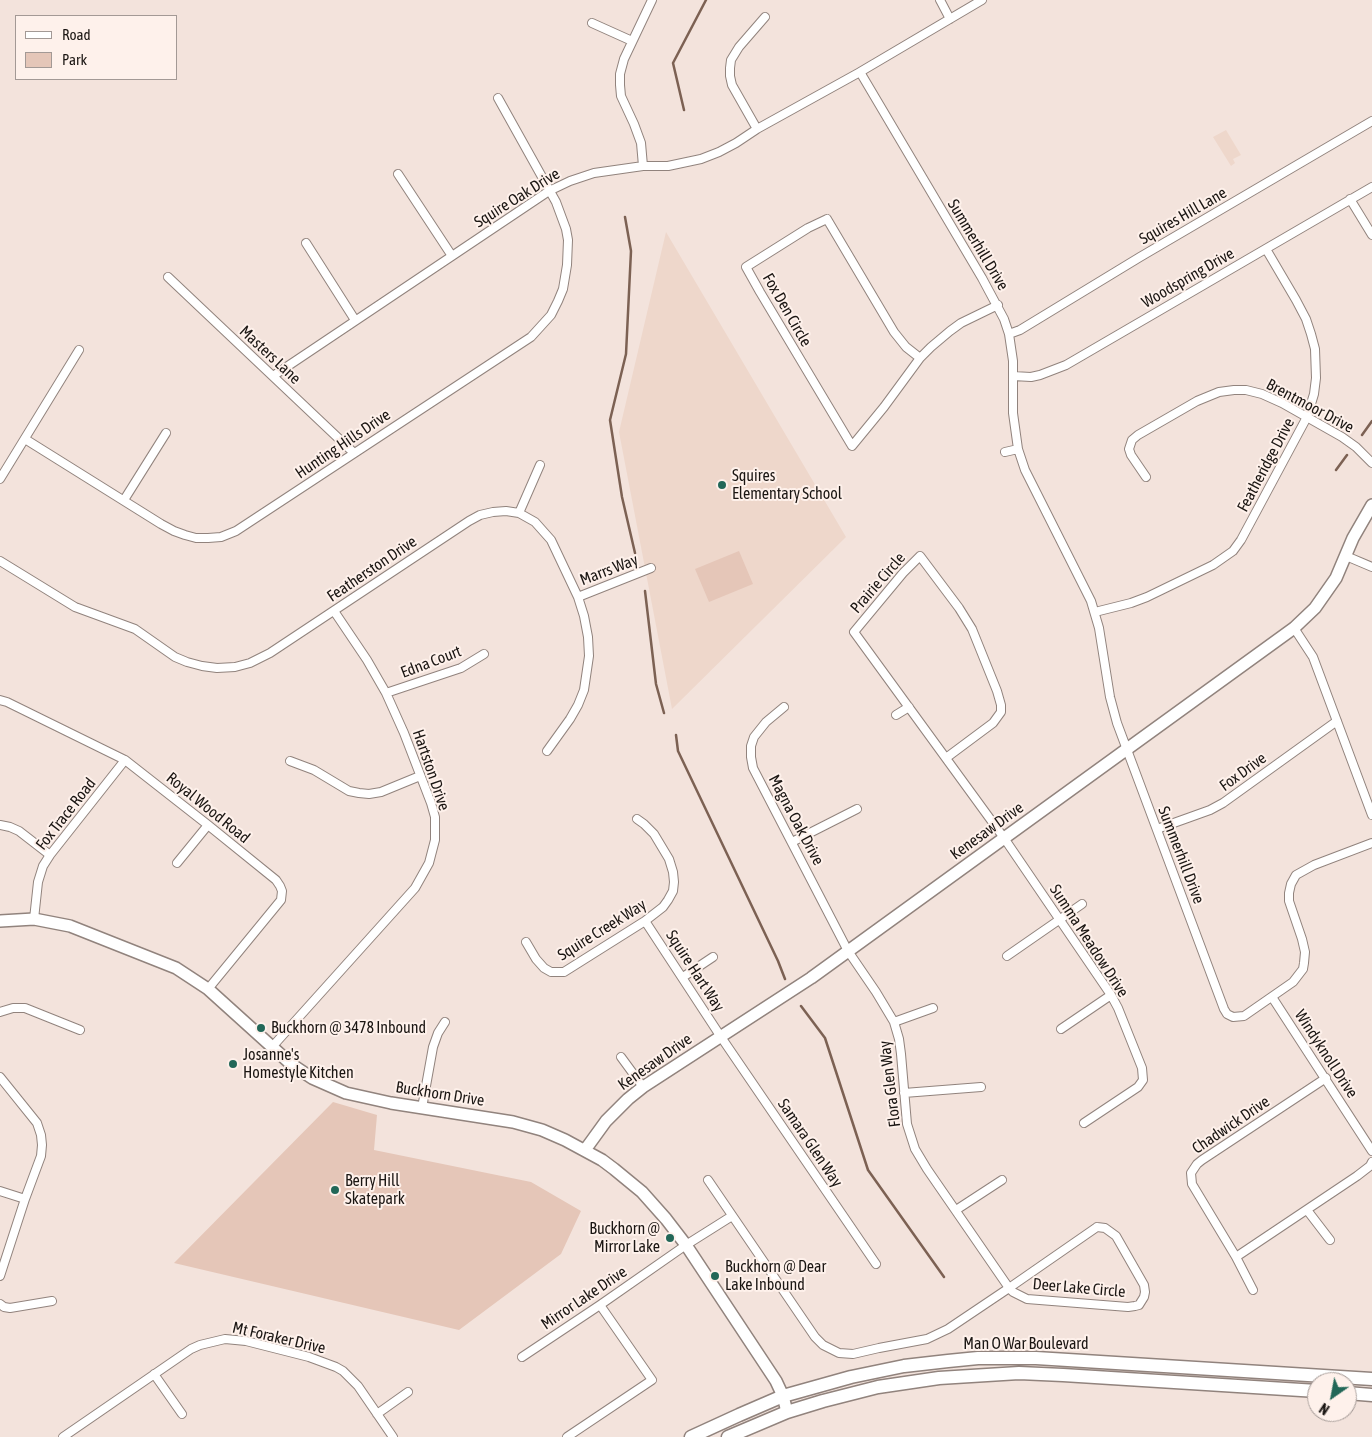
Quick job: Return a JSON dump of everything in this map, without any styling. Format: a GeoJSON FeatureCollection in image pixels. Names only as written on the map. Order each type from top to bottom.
{"type":"FeatureCollection","features":[{"type":"Feature","properties":{"kind":"main road","name":"Man O War Boulevard"},"geometry":{"type":"LineString","coordinates":[[691,1437],[783,1396],[851,1377],[904,1366],[948,1360],[1046,1358],[1372,1379]]}},
{"type":"Feature","properties":{"kind":"main road","name":"Man O War Boulevard"},"geometry":{"type":"LineString","coordinates":[[728,1437],[787,1412],[841,1396],[878,1387],[939,1378],[984,1374],[1063,1375],[1307,1390]]}},
{"type":"Feature","properties":{"kind":"main road"},"geometry":{"type":"LineString","coordinates":[[1357,1394],[1372,1395]]}},
{"type":"Feature","properties":{"kind":"street"},"geometry":{"type":"LineString","coordinates":[[643,166],[639,138],[621,96],[620,74],[624,59],[652,0]]}},
{"type":"Feature","properties":{"kind":"street"},"geometry":{"type":"LineString","coordinates":[[940,0],[950,19]]}},
{"type":"Feature","properties":{"kind":"street","name":"Squire Oak Drive"},"geometry":{"type":"LineString","coordinates":[[273,376],[549,191],[594,173],[643,166],[668,166],[701,158],[736,143],[757,129],[860,72],[982,0]]}},
{"type":"Feature","properties":{"kind":"street"},"geometry":{"type":"LineString","coordinates":[[757,129],[732,85],[730,68],[731,60],[739,47],[765,17]]}},
{"type":"Feature","properties":{"kind":"street"},"geometry":{"type":"LineString","coordinates":[[592,23],[632,41]]}},
{"type":"Feature","properties":{"kind":"street","name":"Summerhill Drive"},"geometry":{"type":"LineString","coordinates":[[860,72],[1004,319],[1009,334],[1013,361],[1013,413],[1018,449],[1025,470],[1083,584],[1095,612],[1113,710],[1225,1012],[1229,1016],[1244,1016],[1297,978],[1304,963],[1305,952],[1289,901],[1289,893],[1296,875],[1307,868],[1372,843]]}},
{"type":"Feature","properties":{"kind":"street","name":"Hunting Hills Drive"},"geometry":{"type":"LineString","coordinates":[[25,439],[161,524],[185,535],[208,538],[221,536],[236,531],[531,337],[551,315],[563,289],[568,254],[566,229],[556,202],[498,98]]}},
{"type":"Feature","properties":{"kind":"street","name":"Squires Hill Lane"},"geometry":{"type":"LineString","coordinates":[[1009,334],[1020,330],[1372,121]]}},
{"type":"Feature","properties":{"kind":"street"},"geometry":{"type":"LineString","coordinates":[[398,174],[452,256]]}},
{"type":"Feature","properties":{"kind":"street","name":"Woodspring Drive"},"geometry":{"type":"LineString","coordinates":[[1013,376],[1031,377],[1051,372],[1066,365],[1372,187]]}},
{"type":"Feature","properties":{"kind":"street"},"geometry":{"type":"LineString","coordinates":[[1350,199],[1372,235]]}},
{"type":"Feature","properties":{"kind":"street","name":"Fox Den Circle"},"geometry":{"type":"LineString","coordinates":[[920,358],[906,347],[894,332],[827,218],[746,267],[852,446],[920,358],[931,347],[962,323],[998,306]]}},
{"type":"Feature","properties":{"kind":"street"},"geometry":{"type":"LineString","coordinates":[[306,243],[356,320]]}},
{"type":"Feature","properties":{"kind":"street","name":"Featheridge Drive"},"geometry":{"type":"LineString","coordinates":[[1095,612],[1147,597],[1213,565],[1233,551],[1242,540],[1306,418],[1314,394],[1316,378],[1313,342],[1303,313],[1266,249]]}},
{"type":"Feature","properties":{"kind":"street","name":"Masters Lane"},"geometry":{"type":"LineString","coordinates":[[168,277],[354,453]]}},
{"type":"Feature","properties":{"kind":"street"},"geometry":{"type":"LineString","coordinates":[[0,479],[79,350]]}},
{"type":"Feature","properties":{"kind":"street","name":"Brentmoor Drive"},"geometry":{"type":"LineString","coordinates":[[1146,477],[1131,455],[1130,445],[1132,440],[1208,396],[1234,390],[1246,390],[1262,394],[1342,437],[1356,447],[1372,463]]}},
{"type":"Feature","properties":{"kind":"street"},"geometry":{"type":"LineString","coordinates":[[124,500],[166,432]]}},
{"type":"Feature","properties":{"kind":"street"},"geometry":{"type":"LineString","coordinates":[[1005,452],[1018,449]]}},
{"type":"Feature","properties":{"kind":"street"},"geometry":{"type":"LineString","coordinates":[[519,514],[540,465]]}},
{"type":"Feature","properties":{"kind":"street","name":"Kenesaw Drive"},"geometry":{"type":"LineString","coordinates":[[586,1150],[606,1121],[643,1087],[811,978],[1304,620],[1336,578],[1353,538],[1372,505]]}},
{"type":"Feature","properties":{"kind":"street","name":"Featherston Drive"},"geometry":{"type":"LineString","coordinates":[[0,561],[75,607],[134,629],[176,657],[187,662],[217,668],[234,667],[250,663],[270,653],[480,515],[506,511],[519,514],[535,522],[551,540],[578,597],[588,636],[589,656],[584,690],[578,705],[566,725],[547,751]]}},
{"type":"Feature","properties":{"kind":"street","name":"Prairie Circle"},"geometry":{"type":"LineString","coordinates":[[946,758],[993,724],[1001,712],[1001,705],[972,629],[959,608],[920,556],[854,632],[1004,838]]}},
{"type":"Feature","properties":{"kind":"street"},"geometry":{"type":"LineString","coordinates":[[1346,556],[1372,567]]}},
{"type":"Feature","properties":{"kind":"street","name":"Marrs Way"},"geometry":{"type":"LineString","coordinates":[[578,597],[651,568]]}},
{"type":"Feature","properties":{"kind":"street","name":"Hartston Drive"},"geometry":{"type":"LineString","coordinates":[[272,1047],[415,888],[423,876],[433,850],[435,828],[431,803],[404,732],[386,694],[334,612]]}},
{"type":"Feature","properties":{"kind":"street"},"geometry":{"type":"LineString","coordinates":[[1294,628],[1313,657],[1372,815]]}},
{"type":"Feature","properties":{"kind":"street","name":"Edna Court"},"geometry":{"type":"LineString","coordinates":[[386,694],[461,668],[484,654]]}},
{"type":"Feature","properties":{"kind":"street","name":"Royal Wood Road"},"geometry":{"type":"LineString","coordinates":[[0,700],[125,760],[276,880],[282,888],[280,900],[208,989]]}},
{"type":"Feature","properties":{"kind":"street","name":"Magna Oak Drive"},"geometry":{"type":"LineString","coordinates":[[784,707],[766,722],[754,737],[750,757],[760,782],[848,951]]}},
{"type":"Feature","properties":{"kind":"street"},"geometry":{"type":"LineString","coordinates":[[896,715],[909,707]]}},
{"type":"Feature","properties":{"kind":"street","name":"Fox Drive"},"geometry":{"type":"LineString","coordinates":[[1157,829],[1223,804],[1337,721]]}},
{"type":"Feature","properties":{"kind":"street","name":"Fox Trace Road"},"geometry":{"type":"LineString","coordinates":[[34,919],[40,873],[50,855],[125,760]]}},
{"type":"Feature","properties":{"kind":"street"},"geometry":{"type":"LineString","coordinates":[[290,761],[314,770],[349,791],[359,793],[382,792],[420,776]]}},
{"type":"Feature","properties":{"kind":"street"},"geometry":{"type":"LineString","coordinates":[[792,842],[857,809]]}},
{"type":"Feature","properties":{"kind":"street","name":"Squire Creek Way"},"geometry":{"type":"LineString","coordinates":[[526,942],[544,968],[551,972],[564,972],[663,908],[672,891],[674,882],[673,872],[669,859],[654,834],[637,819]]}},
{"type":"Feature","properties":{"kind":"street"},"geometry":{"type":"LineString","coordinates":[[0,825],[19,831],[50,855]]}},
{"type":"Feature","properties":{"kind":"street"},"geometry":{"type":"LineString","coordinates":[[177,863],[208,825]]}},
{"type":"Feature","properties":{"kind":"street","name":"Summa Meadow Drive"},"geometry":{"type":"LineString","coordinates":[[1004,838],[1111,995],[1142,1068],[1143,1080],[1138,1087],[1084,1123]]}},
{"type":"Feature","properties":{"kind":"street"},"geometry":{"type":"LineString","coordinates":[[1007,956],[1082,904]]}},
{"type":"Feature","properties":{"kind":"street","name":"Buckhorn Drive"},"geometry":{"type":"LineString","coordinates":[[0,921],[34,919],[70,926],[176,968],[208,989],[291,1064],[312,1078],[346,1093],[422,1108],[513,1122],[542,1130],[586,1150],[614,1168],[642,1192],[686,1245],[776,1381],[783,1396],[787,1412]]}},
{"type":"Feature","properties":{"kind":"street","name":"Squire Hart Way"},"geometry":{"type":"LineString","coordinates":[[645,921],[721,1037]]}},
{"type":"Feature","properties":{"kind":"street","name":"Flora Glen Way"},"geometry":{"type":"LineString","coordinates":[[848,951],[894,1022],[899,1039],[907,1124],[915,1149],[927,1170],[1009,1288]]}},
{"type":"Feature","properties":{"kind":"street"},"geometry":{"type":"LineString","coordinates":[[683,977],[713,957]]}},
{"type":"Feature","properties":{"kind":"street"},"geometry":{"type":"LineString","coordinates":[[1061,1029],[1111,995]]}},
{"type":"Feature","properties":{"kind":"street","name":"Windyknoll Drive"},"geometry":{"type":"LineString","coordinates":[[1272,997],[1372,1151]]}},
{"type":"Feature","properties":{"kind":"street"},"geometry":{"type":"LineString","coordinates":[[0,1012],[13,1008],[25,1008],[80,1030]]}},
{"type":"Feature","properties":{"kind":"street"},"geometry":{"type":"LineString","coordinates":[[894,1022],[933,1008]]}},
{"type":"Feature","properties":{"kind":"street"},"geometry":{"type":"LineString","coordinates":[[422,1108],[433,1047],[438,1033],[445,1022]]}},
{"type":"Feature","properties":{"kind":"street","name":"Samara Glen Way"},"geometry":{"type":"LineString","coordinates":[[721,1037],[876,1264]]}},
{"type":"Feature","properties":{"kind":"street"},"geometry":{"type":"LineString","coordinates":[[621,1058],[643,1087]]}},
{"type":"Feature","properties":{"kind":"street"},"geometry":{"type":"LineString","coordinates":[[0,1077],[37,1123],[42,1145],[41,1156],[0,1276]]}},
{"type":"Feature","properties":{"kind":"street","name":"Chadwick Drive"},"geometry":{"type":"LineString","coordinates":[[1253,1290],[1236,1257],[1192,1184],[1190,1176],[1202,1160],[1326,1078]]}},
{"type":"Feature","properties":{"kind":"street"},"geometry":{"type":"LineString","coordinates":[[904,1093],[981,1087]]}},
{"type":"Feature","properties":{"kind":"street"},"geometry":{"type":"LineString","coordinates":[[1236,1257],[1357,1176],[1370,1166],[1372,1162]]}},
{"type":"Feature","properties":{"kind":"street"},"geometry":{"type":"LineString","coordinates":[[708,1180],[815,1337],[839,1353],[853,1354],[927,1340],[948,1329],[1009,1288]]}},
{"type":"Feature","properties":{"kind":"street"},"geometry":{"type":"LineString","coordinates":[[956,1210],[1002,1180]]}},
{"type":"Feature","properties":{"kind":"street"},"geometry":{"type":"LineString","coordinates":[[0,1191],[25,1199]]}},
{"type":"Feature","properties":{"kind":"street"},"geometry":{"type":"LineString","coordinates":[[1307,1210],[1330,1240]]}},
{"type":"Feature","properties":{"kind":"street","name":"Mirror Lake Drive"},"geometry":{"type":"LineString","coordinates":[[522,1357],[686,1245],[732,1216]]}},
{"type":"Feature","properties":{"kind":"street","name":"Deer Lake Circle"},"geometry":{"type":"LineString","coordinates":[[1097,1227],[1105,1228],[1116,1236],[1144,1285],[1145,1292],[1139,1304],[1128,1307],[1027,1298],[1009,1288],[1097,1227]]}},
{"type":"Feature","properties":{"kind":"street"},"geometry":{"type":"LineString","coordinates":[[0,1304],[10,1308],[52,1301]]}},
{"type":"Feature","properties":{"kind":"street"},"geometry":{"type":"LineString","coordinates":[[567,1437],[652,1380],[600,1305]]}},
{"type":"Feature","properties":{"kind":"street","name":"Mt Foraker Drive"},"geometry":{"type":"LineString","coordinates":[[63,1437],[154,1374],[200,1345],[225,1339],[246,1341],[309,1357],[344,1371],[358,1386],[393,1437]]}},
{"type":"Feature","properties":{"kind":"street"},"geometry":{"type":"LineString","coordinates":[[154,1374],[182,1414]]}},
{"type":"Feature","properties":{"kind":"street"},"geometry":{"type":"LineString","coordinates":[[377,1414],[408,1392]]}},
{"type":"Feature","properties":{"kind":"shaded area"},"geometry":{"type":"Polygon","coordinates":[[[1226,130],[1241,155],[1233,159],[1235,163],[1231,166],[1213,137],[1226,130]]]}},
{"type":"Feature","properties":{"kind":"shaded area","name":"Squires Elementary School"},"geometry":{"type":"Polygon","coordinates":[[[666,232],[846,537],[672,709],[619,432],[666,232]]]}},
{"type":"Feature","properties":{"kind":"green space"},"geometry":{"type":"Polygon","coordinates":[[[739,551],[753,584],[709,602],[695,569],[739,551]]]}},
{"type":"Feature","properties":{"kind":"green space"},"geometry":{"type":"Polygon","coordinates":[[[333,1102],[377,1115],[374,1150],[531,1182],[581,1211],[561,1254],[459,1330],[174,1263],[333,1102]]]}},
{"type":"Feature","properties":{"kind":"waterway"},"geometry":{"type":"LineString","coordinates":[[684,110],[673,63],[706,0]]}},
{"type":"Feature","properties":{"kind":"waterway"},"geometry":{"type":"LineString","coordinates":[[625,217],[631,251],[626,354],[610,420],[622,497],[635,553]]}},
{"type":"Feature","properties":{"kind":"waterway"},"geometry":{"type":"LineString","coordinates":[[1362,435],[1372,421]]}},
{"type":"Feature","properties":{"kind":"waterway"},"geometry":{"type":"LineString","coordinates":[[1336,470],[1347,455]]}},
{"type":"Feature","properties":{"kind":"waterway"},"geometry":{"type":"LineString","coordinates":[[645,591],[656,684],[664,713]]}},
{"type":"Feature","properties":{"kind":"waterway"},"geometry":{"type":"LineString","coordinates":[[676,735],[678,751],[785,979]]}},
{"type":"Feature","properties":{"kind":"waterway"},"geometry":{"type":"LineString","coordinates":[[801,1006],[825,1038],[868,1170],[944,1277]]}},
{"type":"Feature","properties":{"kind":"place","name":"Squires Elementary School"},"geometry":{"type":"Point","coordinates":[722,485]}},
{"type":"Feature","properties":{"kind":"place","name":"Buckhorn @ 3478 Inbound"},"geometry":{"type":"Point","coordinates":[261,1028]}},
{"type":"Feature","properties":{"kind":"place","name":"Josanne's Homestyle Kitchen"},"geometry":{"type":"Point","coordinates":[233,1064]}},
{"type":"Feature","properties":{"kind":"place","name":"Berry Hill Skatepark"},"geometry":{"type":"Point","coordinates":[335,1190]}},
{"type":"Feature","properties":{"kind":"place","name":"Buckhorn @ Mirror Lake"},"geometry":{"type":"Point","coordinates":[670,1238]}},
{"type":"Feature","properties":{"kind":"place","name":"Buckhorn @ Dear Lake Inbound"},"geometry":{"type":"Point","coordinates":[715,1276]}}]}
